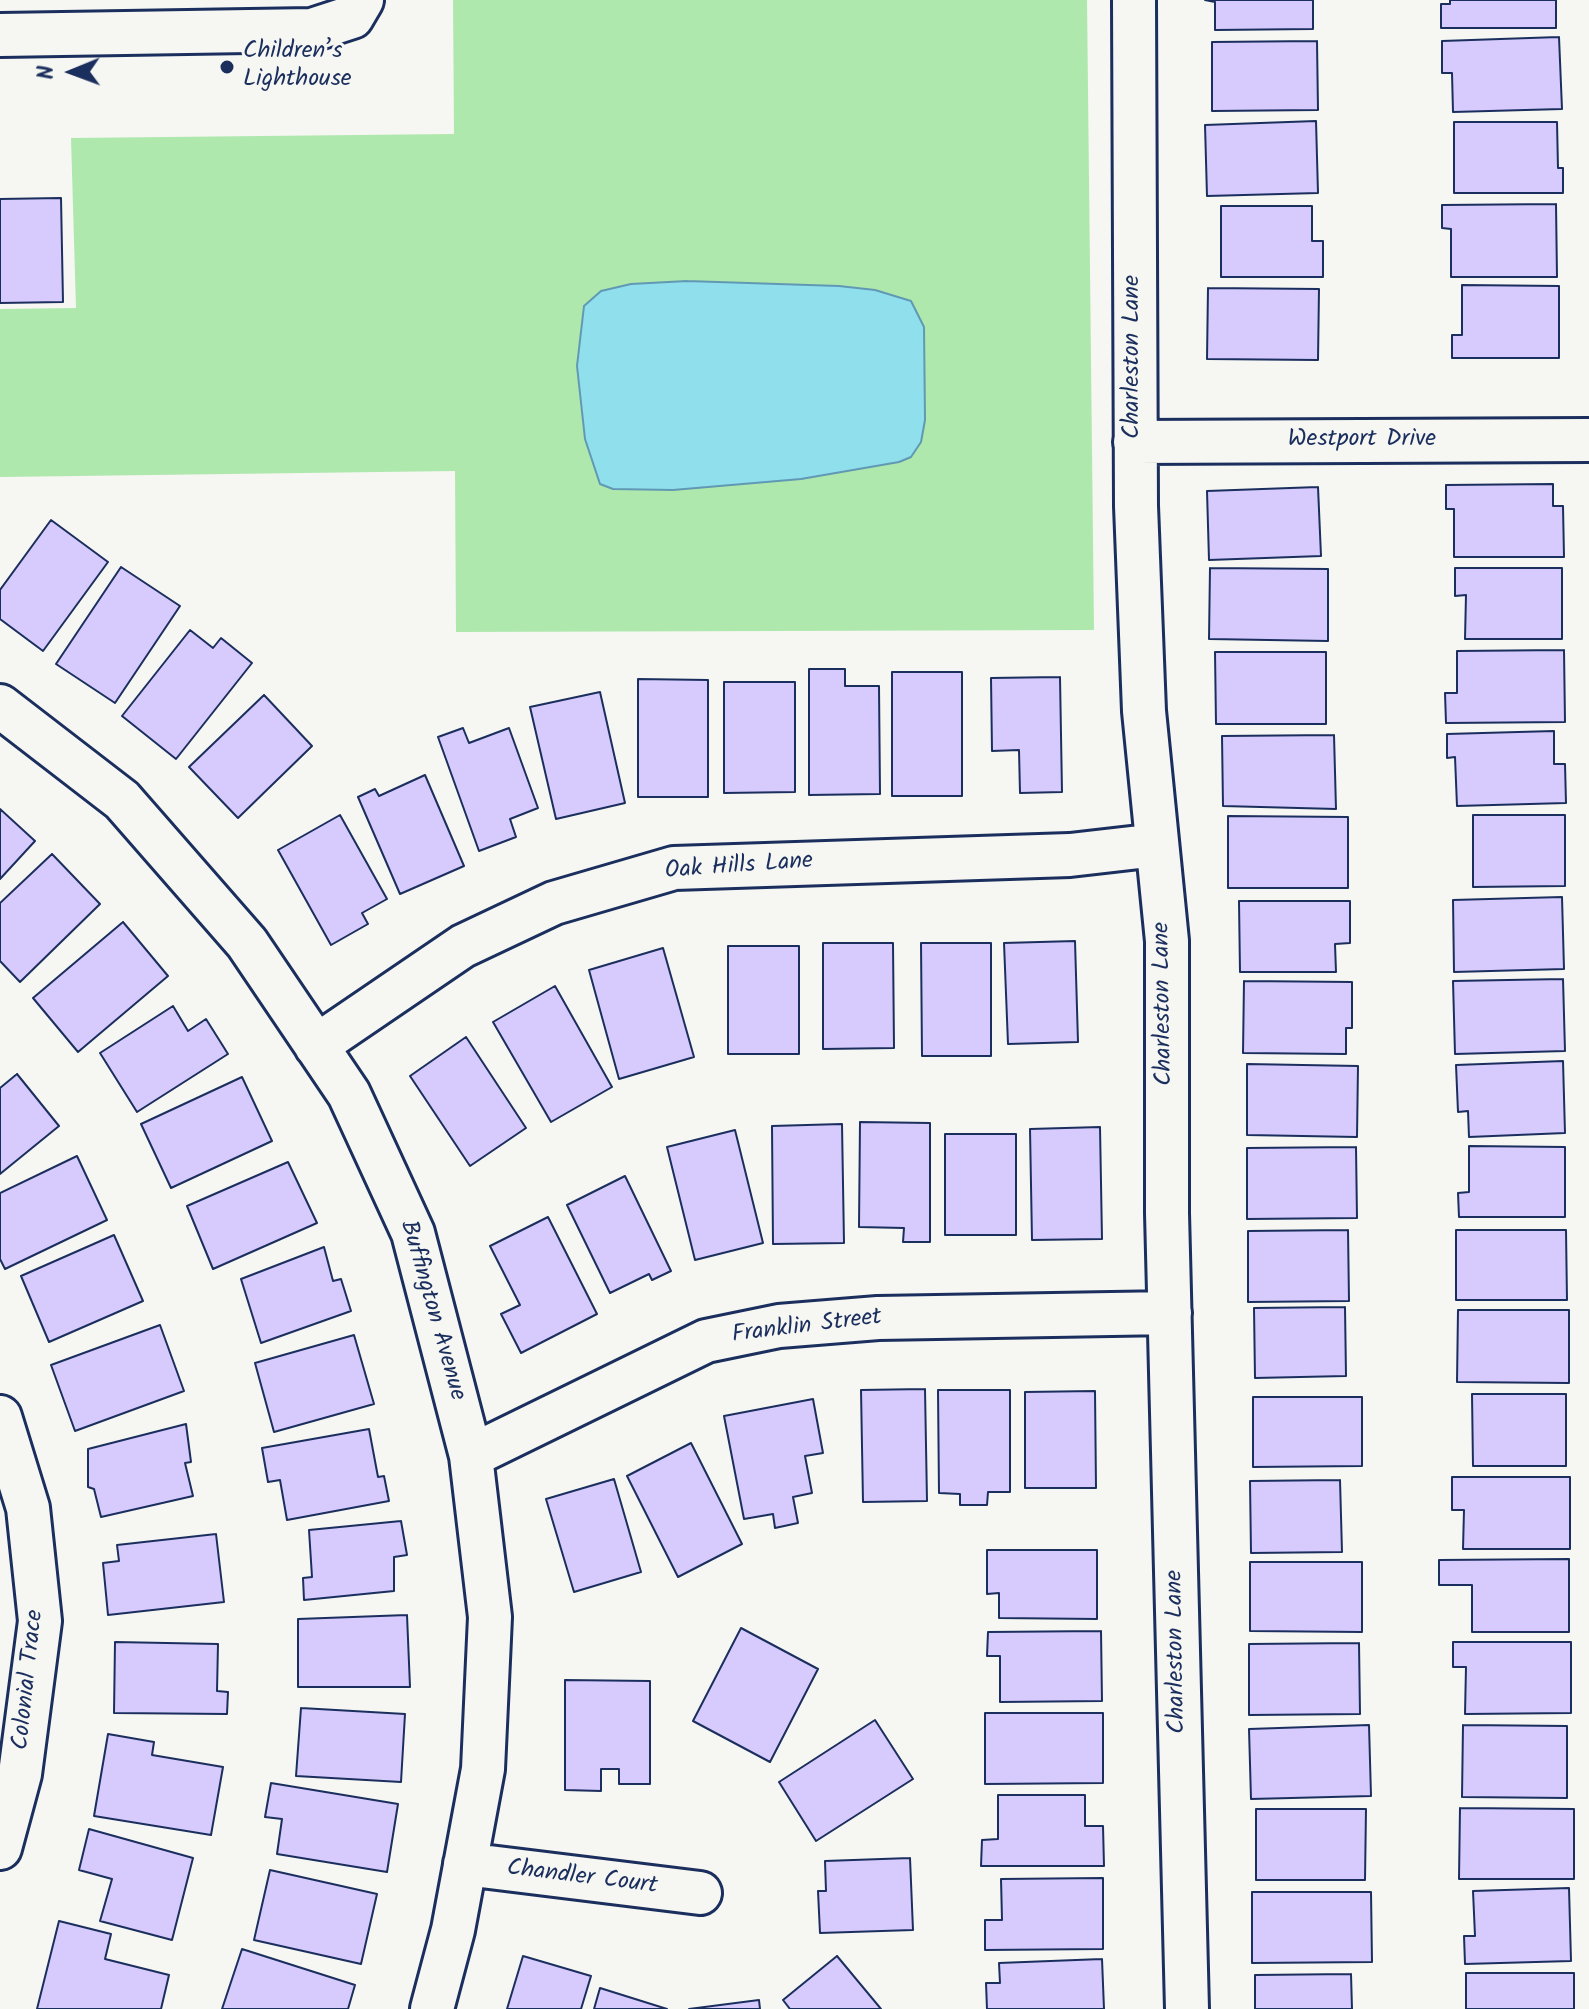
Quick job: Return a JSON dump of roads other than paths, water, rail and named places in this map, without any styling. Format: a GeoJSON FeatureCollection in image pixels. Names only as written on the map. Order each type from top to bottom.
{"type":"FeatureCollection","features":[{"type":"Feature","properties":{"kind":"street"},"geometry":{"type":"LineString","coordinates":[[0,35],[312,30],[352,17],[362,0]]}},
{"type":"Feature","properties":{"kind":"street","name":"Charleston Lane"},"geometry":{"type":"LineString","coordinates":[[1134,0],[1135,442],[1144,711],[1167,941],[1170,1313],[1187,2009]]}},
{"type":"Feature","properties":{"kind":"street","name":"Westport Drive"},"geometry":{"type":"LineString","coordinates":[[1135,442],[1589,440]]}},
{"type":"Feature","properties":{"kind":"street","name":"Buffington Avenue"},"geometry":{"type":"LineString","coordinates":[[0,706],[122,800],[247,943],[349,1094],[413,1233],[471,1456],[490,1617],[483,1769],[453,1930],[432,2009]]}},
{"type":"Feature","properties":{"kind":"street","name":"Oak Hills Lane"},"geometry":{"type":"LineString","coordinates":[[316,1046],[463,946],[554,903],[674,868],[1070,855],[1157,845]]}},
{"type":"Feature","properties":{"kind":"street","name":"Franklin Street"},"geometry":{"type":"LineString","coordinates":[[471,1456],[706,1341],[779,1326],[878,1318],[1170,1313]]}},
{"type":"Feature","properties":{"kind":"street","name":"Colonial Trace"},"geometry":{"type":"LineString","coordinates":[[0,1417],[28,1508],[40,1621],[20,1774],[0,1848]]}},
{"type":"Feature","properties":{"kind":"street","name":"Chandler Court"},"geometry":{"type":"LineString","coordinates":[[465,1864],[700,1893]]}},
{"type":"Feature","properties":{"kind":"water"},"geometry":{"type":"Polygon","coordinates":[[[687,281],[839,286],[875,290],[911,301],[924,327],[925,420],[921,442],[911,457],[899,462],[801,479],[673,490],[613,489],[600,484],[585,439],[577,366],[584,306],[601,291],[631,284],[687,281]]]}},
{"type":"Feature","properties":{"kind":"place","name":"Children’s Lighthouse"},"geometry":{"type":"Point","coordinates":[227,67]}}]}
